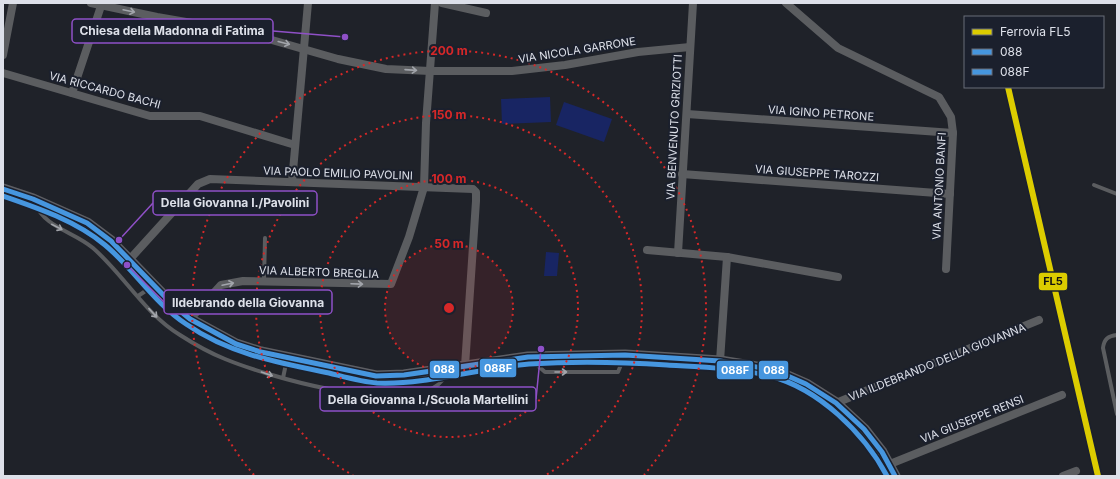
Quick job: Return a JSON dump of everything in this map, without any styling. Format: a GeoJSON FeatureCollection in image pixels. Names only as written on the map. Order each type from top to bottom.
{"type":"FeatureCollection","features":[{"type":"Feature","properties":{"kind":"street"},"geometry":{"type":"LineString","coordinates":[[3,55],[13,3]]}},
{"type":"Feature","properties":{"kind":"street","name":"VIA NICOLA GARRONE"},"geometry":{"type":"LineString","coordinates":[[91,3],[244,32],[305,48],[338,59],[386,69],[430,72],[512,71],[565,65],[638,52],[690,46]]}},
{"type":"Feature","properties":{"kind":"street"},"geometry":{"type":"LineString","coordinates":[[292,182],[308,3]]}},
{"type":"Feature","properties":{"kind":"street","name":"VIA ALBERTO BREGLIA"},"geometry":{"type":"LineString","coordinates":[[190,319],[221,285],[243,281],[390,285],[409,238],[424,187],[425,131],[435,3]]}},
{"type":"Feature","properties":{"kind":"street"},"geometry":{"type":"LineString","coordinates":[[442,3],[486,14]]}},
{"type":"Feature","properties":{"kind":"street","name":"VIA BENVENUTO GRIZIOTTI"},"geometry":{"type":"LineString","coordinates":[[678,253],[693,3]]}},
{"type":"Feature","properties":{"kind":"street","name":"VIA ANTONIO BANFI"},"geometry":{"type":"LineString","coordinates":[[786,3],[838,48],[939,97],[951,117],[953,133],[946,269]]}},
{"type":"Feature","properties":{"kind":"street"},"geometry":{"type":"LineString","coordinates":[[72,94],[102,6]]}},
{"type":"Feature","properties":{"kind":"street","name":"VIA RICCARDO BACHI"},"geometry":{"type":"LineString","coordinates":[[3,73],[150,116],[200,116],[295,145]]}},
{"type":"Feature","properties":{"kind":"street","name":"VIA IGINO PETRONE"},"geometry":{"type":"LineString","coordinates":[[687,114],[953,133]]}},
{"type":"Feature","properties":{"kind":"street","name":"VIA GIUSEPPE TAROZZI"},"geometry":{"type":"LineString","coordinates":[[682,174],[950,194]]}},
{"type":"Feature","properties":{"kind":"street","name":"VIA PAOLO EMILIO PAVOLINI"},"geometry":{"type":"LineString","coordinates":[[130,259],[198,184],[204,181],[219,179],[464,188],[476,192],[465,366]]}},
{"type":"Feature","properties":{"kind":"street","name":"VIA ILDEBRANDO DELLA GIOVANNA"},"geometry":{"type":"LineString","coordinates":[[3,189],[33,199],[87,223],[111,241],[190,319],[236,344],[287,359],[380,376],[528,357],[625,355],[720,362],[774,370],[806,384],[836,403],[864,429],[890,464],[895,476]]}},
{"type":"Feature","properties":{"kind":"street"},"geometry":{"type":"LineString","coordinates":[[647,250],[727,257],[838,277]]}},
{"type":"Feature","properties":{"kind":"street"},"geometry":{"type":"LineString","coordinates":[[720,362],[727,257]]}},
{"type":"Feature","properties":{"kind":"street","name":"VIA ILDEBRANDO DELLA GIOVANNA"},"geometry":{"type":"LineString","coordinates":[[836,403],[1039,320]]}},
{"type":"Feature","properties":{"kind":"street","name":"VIA GIUSEPPE RENSI"},"geometry":{"type":"LineString","coordinates":[[890,464],[1062,395]]}},
{"type":"Feature","properties":{"kind":"street"},"geometry":{"type":"LineString","coordinates":[[1063,476],[1076,471]]}},
{"type":"Feature","properties":{"kind":"lane"},"geometry":{"type":"LineString","coordinates":[[1094,185],[1117,194]]}},
{"type":"Feature","properties":{"kind":"lane"},"geometry":{"type":"LineString","coordinates":[[33,199],[38,212],[51,224],[78,238],[106,260],[157,317],[179,335],[224,359],[283,378],[377,396],[422,393],[434,388],[444,379],[449,368]]}},
{"type":"Feature","properties":{"kind":"lane"},"geometry":{"type":"LineString","coordinates":[[264,281],[265,238]]}},
{"type":"Feature","properties":{"kind":"lane"},"geometry":{"type":"LineString","coordinates":[[138,296],[154,285]]}},
{"type":"Feature","properties":{"kind":"lane"},"geometry":{"type":"LineString","coordinates":[[1117,335],[1110,336],[1106,339],[1103,348],[1117,414]]}},
{"type":"Feature","properties":{"kind":"lane"},"geometry":{"type":"LineString","coordinates":[[528,357],[546,372],[618,372],[625,355]]}},
{"type":"Feature","properties":{"kind":"lane"},"geometry":{"type":"LineString","coordinates":[[283,378],[287,359]]}},
{"type":"Feature","properties":{"kind":"lane"},"geometry":{"type":"LineString","coordinates":[[377,396],[380,376]]}},
{"type":"Feature","properties":{"kind":"shaded area"},"geometry":{"type":"Polygon","coordinates":[[[550,97],[551,122],[502,124],[501,99],[550,97]]]}},
{"type":"Feature","properties":{"kind":"shaded area"},"geometry":{"type":"Polygon","coordinates":[[[564,102],[612,119],[604,142],[556,125],[564,102]]]}},
{"type":"Feature","properties":{"kind":"shaded area"},"geometry":{"type":"Polygon","coordinates":[[[546,252],[559,253],[557,276],[544,276],[546,252]]]}},
{"type":"Feature","properties":{"kind":"rail line","name":"FL5"},"geometry":{"type":"LineString","coordinates":[[1008,88],[1098,476]]}},
{"type":"Feature","properties":{"kind":"transit line","name":"088"},"geometry":{"type":"LineString","coordinates":[[3,189],[33,199],[87,223],[111,241],[173,305],[190,319],[236,344],[261,352],[376,376],[404,375],[528,357],[625,355],[720,361],[774,370],[806,384],[836,403],[864,429],[882,452],[895,476]]}},
{"type":"Feature","properties":{"kind":"transit line","name":"088F"},"geometry":{"type":"LineString","coordinates":[[3,196],[56,216],[94,236],[115,254],[175,316],[202,334],[219,343],[255,356],[365,382],[377,383],[396,383],[434,379],[510,366],[564,362],[650,364],[718,368],[757,373],[788,382],[806,391],[822,402],[853,429],[866,444],[887,476]]}},
{"type":"Feature","properties":{"kind":"place","name":"Chiesa della Madonna di Fatima"},"geometry":{"type":"Point","coordinates":[345,37]}},
{"type":"Feature","properties":{"kind":"place","name":"Della Giovanna I./Pavolini"},"geometry":{"type":"Point","coordinates":[119,240]}},
{"type":"Feature","properties":{"kind":"place","name":"Ildebrando della Giovanna"},"geometry":{"type":"Point","coordinates":[127,265]}},
{"type":"Feature","properties":{"kind":"place","name":"Della Giovanna I./Scuola Martellini"},"geometry":{"type":"Point","coordinates":[541,349]}}]}
